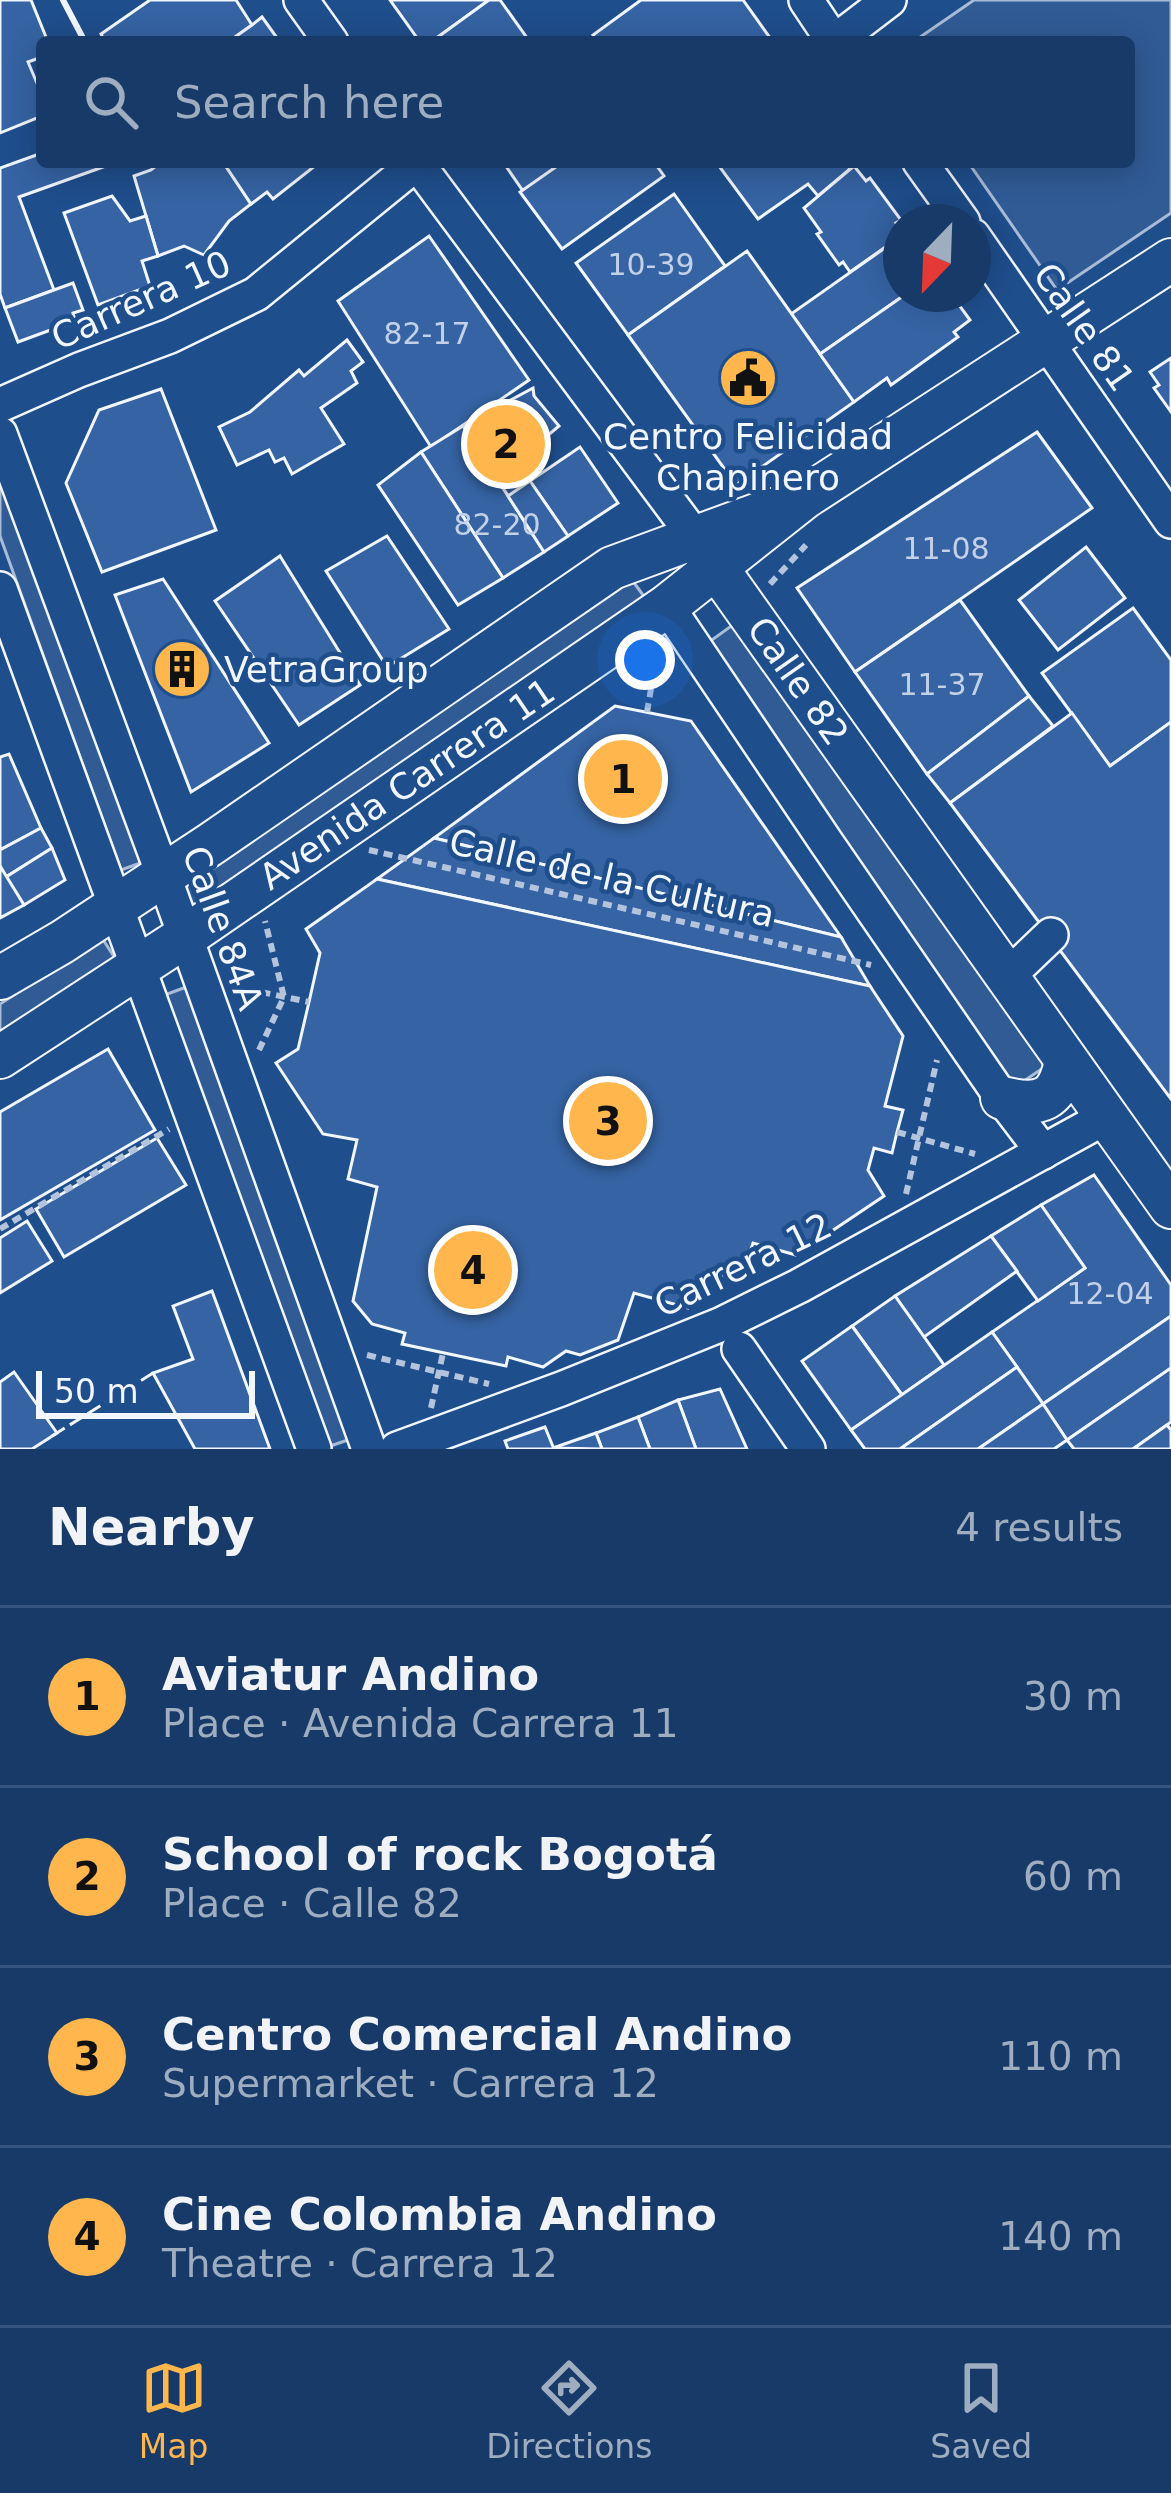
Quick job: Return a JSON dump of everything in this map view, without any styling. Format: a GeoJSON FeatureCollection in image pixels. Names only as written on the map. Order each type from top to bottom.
{"type":"FeatureCollection","features":[{"type":"Feature","properties":{"kind":"main road","name":"Avenida Carrera 11"},"geometry":{"type":"LineString","coordinates":[[0,978],[116,907],[612,568],[705,552],[805,497],[1171,260]]}},
{"type":"Feature","properties":{"kind":"main road","name":"Avenida Carrera 11"},"geometry":{"type":"LineString","coordinates":[[0,1057],[663,622],[705,552]]}},
{"type":"Feature","properties":{"kind":"main road","name":"Calle 82"},"geometry":{"type":"LineString","coordinates":[[705,552],[1171,1207]]}},
{"type":"Feature","properties":{"kind":"main road"},"geometry":{"type":"LineString","coordinates":[[1003,1098],[1032,1103],[1047,1098],[1058,1088],[1066,1060]]}},
{"type":"Feature","properties":{"kind":"street"},"geometry":{"type":"LineString","coordinates":[[302,0],[327,36]]}},
{"type":"Feature","properties":{"kind":"street"},"geometry":{"type":"LineString","coordinates":[[806,0],[830,36]]}},
{"type":"Feature","properties":{"kind":"street"},"geometry":{"type":"LineString","coordinates":[[842,36],[890,0]]}},
{"type":"Feature","properties":{"kind":"street"},"geometry":{"type":"LineString","coordinates":[[866,36],[915,0]]}},
{"type":"Feature","properties":{"kind":"street","name":"Carrera 10"},"geometry":{"type":"LineString","coordinates":[[0,405],[170,337],[256,293],[409,168]]}},
{"type":"Feature","properties":{"kind":"street","name":"Calle 82"},"geometry":{"type":"LineString","coordinates":[[420,168],[705,552]]}},
{"type":"Feature","properties":{"kind":"street"},"geometry":{"type":"LineString","coordinates":[[924,168],[950,204]]}},
{"type":"Feature","properties":{"kind":"street","name":"Calle 81"},"geometry":{"type":"LineString","coordinates":[[991,261],[1171,521]]}},
{"type":"Feature","properties":{"kind":"street","name":"Calle 84A"},"geometry":{"type":"LineString","coordinates":[[0,434],[369,1449]]}},
{"type":"Feature","properties":{"kind":"street"},"geometry":{"type":"LineString","coordinates":[[0,589],[314,1449]]}},
{"type":"Feature","properties":{"kind":"street","name":"Calle 82"},"geometry":{"type":"LineString","coordinates":[[663,622],[1043,1152]]}},
{"type":"Feature","properties":{"kind":"street"},"geometry":{"type":"LineString","coordinates":[[1007,977],[1051,934]]}},
{"type":"Feature","properties":{"kind":"street","name":"Carrera 12"},"geometry":{"type":"LineString","coordinates":[[397,1449],[722,1324],[1106,1117]]}},
{"type":"Feature","properties":{"kind":"street"},"geometry":{"type":"LineString","coordinates":[[739,1349],[808,1449]]}},
{"type":"Feature","properties":{"kind":"path"},"geometry":{"type":"LineString","coordinates":[[647,712],[663,622]]}},
{"type":"Feature","properties":{"kind":"path","name":"Calle de la Cultura"},"geometry":{"type":"LineString","coordinates":[[325,840],[887,969]]}},
{"type":"Feature","properties":{"kind":"path"},"geometry":{"type":"LineString","coordinates":[[250,1067],[284,997],[264,920]]}},
{"type":"Feature","properties":{"kind":"path"},"geometry":{"type":"LineString","coordinates":[[216,982],[308,1002]]}},
{"type":"Feature","properties":{"kind":"path"},"geometry":{"type":"LineString","coordinates":[[904,1202],[940,1045]]}},
{"type":"Feature","properties":{"kind":"path"},"geometry":{"type":"LineString","coordinates":[[0,1229],[182,1121]]}},
{"type":"Feature","properties":{"kind":"path"},"geometry":{"type":"LineString","coordinates":[[897,1132],[985,1157]]}},
{"type":"Feature","properties":{"kind":"path"},"geometry":{"type":"LineString","coordinates":[[427,1426],[443,1353]]}},
{"type":"Feature","properties":{"kind":"path"},"geometry":{"type":"LineString","coordinates":[[365,1354],[472,1380]]}},
{"type":"Feature","properties":{"kind":"shaded area"},"geometry":{"type":"Polygon","coordinates":[[[974,0],[1171,0],[1171,213],[1057,290],[972,168],[1135,168],[1135,36],[922,36],[974,0]]]}},
{"type":"Feature","properties":{"kind":"shaded area"},"geometry":{"type":"Polygon","coordinates":[[[0,461],[146,861],[121,870],[0,536],[0,461]]]}},
{"type":"Feature","properties":{"kind":"shaded area"},"geometry":{"type":"Polygon","coordinates":[[[632,580],[651,606],[193,918],[182,886],[632,580]]]}},
{"type":"Feature","properties":{"kind":"shaded area"},"geometry":{"type":"Polygon","coordinates":[[[741,619],[1052,1062],[1012,1089],[702,647],[741,619]]]}},
{"type":"Feature","properties":{"kind":"shaded area"},"geometry":{"type":"Polygon","coordinates":[[[102,938],[120,966],[0,1044],[0,1004],[102,938]]]}},
{"type":"Feature","properties":{"kind":"shaded area"},"geometry":{"type":"Polygon","coordinates":[[[189,986],[354,1438],[327,1447],[162,996],[189,986]]]}},
{"type":"Feature","properties":{"kind":"building"},"geometry":{"type":"Polygon","coordinates":[[[0,0],[31,0],[46,36],[36,36],[36,59],[28,62],[36,81],[36,118],[0,133],[0,0]]]}},
{"type":"Feature","properties":{"kind":"building"},"geometry":{"type":"Polygon","coordinates":[[[150,0],[236,0],[252,25],[236,36],[101,34],[150,0]]]}},
{"type":"Feature","properties":{"kind":"building"},"geometry":{"type":"Polygon","coordinates":[[[390,0],[489,0],[439,36],[416,36],[390,0]]]}},
{"type":"Feature","properties":{"kind":"building"},"geometry":{"type":"Polygon","coordinates":[[[489,0],[500,0],[526,36],[439,36],[489,0]]]}},
{"type":"Feature","properties":{"kind":"building"},"geometry":{"type":"Polygon","coordinates":[[[641,0],[743,0],[769,36],[594,36],[641,0]]]}},
{"type":"Feature","properties":{"kind":"building"},"geometry":{"type":"Polygon","coordinates":[[[262,17],[276,36],[236,36],[262,17]]]}},
{"type":"Feature","properties":{"kind":"building"},"geometry":{"type":"Polygon","coordinates":[[[36,155],[36,168],[100,168],[19,197],[54,290],[5,308],[0,294],[0,168],[36,155]]]}},
{"type":"Feature","properties":{"kind":"building"},"geometry":{"type":"Polygon","coordinates":[[[227,168],[251,204],[229,221],[204,255],[184,246],[158,256],[134,176],[151,170],[227,168]]]}},
{"type":"Feature","properties":{"kind":"building"},"geometry":{"type":"Polygon","coordinates":[[[227,168],[312,168],[273,199],[267,192],[251,204],[227,168]]]}},
{"type":"Feature","properties":{"kind":"building"},"geometry":{"type":"Polygon","coordinates":[[[507,168],[555,168],[523,191],[507,168]]]}},
{"type":"Feature","properties":{"kind":"building"},"geometry":{"type":"Polygon","coordinates":[[[554,168],[658,168],[664,176],[562,249],[520,192],[554,168]]]}},
{"type":"Feature","properties":{"kind":"building"},"geometry":{"type":"Polygon","coordinates":[[[720,168],[850,169],[818,196],[808,184],[758,219],[720,168]]]}},
{"type":"Feature","properties":{"kind":"building"},"geometry":{"type":"Polygon","coordinates":[[[852,168],[866,181],[870,178],[889,204],[883,204],[883,249],[850,272],[843,262],[839,265],[817,234],[821,232],[804,208],[852,168]]]}},
{"type":"Feature","properties":{"kind":"building"},"geometry":{"type":"Polygon","coordinates":[[[674,194],[725,266],[628,335],[576,263],[674,194]]]}},
{"type":"Feature","properties":{"kind":"building"},"geometry":{"type":"Polygon","coordinates":[[[112,196],[130,221],[146,216],[158,256],[142,261],[150,286],[98,305],[64,213],[112,196]]]}},
{"type":"Feature","properties":{"kind":"building"},"geometry":{"type":"Polygon","coordinates":[[[429,236],[529,380],[431,447],[338,301],[429,236]]]}},
{"type":"Feature","properties":{"kind":"building"},"geometry":{"type":"Polygon","coordinates":[[[883,249],[883,310],[820,354],[791,314],[883,249]]]}},
{"type":"Feature","properties":{"kind":"building","name":"Centro Felicidad Chapinero"},"geometry":{"type":"Polygon","coordinates":[[[747,251],[854,402],[736,485],[628,335],[747,251]]]}},
{"type":"Feature","properties":{"kind":"building"},"geometry":{"type":"Polygon","coordinates":[[[73,283],[83,310],[73,313],[75,321],[18,342],[5,308],[73,283]]]}},
{"type":"Feature","properties":{"kind":"building"},"geometry":{"type":"Polygon","coordinates":[[[883,310],[964,312],[970,320],[954,332],[958,337],[891,385],[887,378],[854,402],[820,354],[883,310]]]}},
{"type":"Feature","properties":{"kind":"building"},"geometry":{"type":"Polygon","coordinates":[[[347,340],[363,362],[351,371],[357,383],[321,408],[344,444],[292,474],[284,458],[275,462],[269,450],[237,465],[219,427],[250,412],[299,370],[304,376],[347,340]]]}},
{"type":"Feature","properties":{"kind":"building"},"geometry":{"type":"Polygon","coordinates":[[[1171,358],[1171,412],[1154,388],[1159,385],[1150,372],[1171,358]]]}},
{"type":"Feature","properties":{"kind":"building"},"geometry":{"type":"Polygon","coordinates":[[[533,388],[534,396],[559,426],[515,463],[530,481],[508,496],[463,426],[533,388]]]}},
{"type":"Feature","properties":{"kind":"building"},"geometry":{"type":"Polygon","coordinates":[[[161,389],[216,530],[102,572],[66,483],[99,410],[161,389]]]}},
{"type":"Feature","properties":{"kind":"building"},"geometry":{"type":"Polygon","coordinates":[[[463,426],[544,552],[503,578],[421,452],[463,426]]]}},
{"type":"Feature","properties":{"kind":"building"},"geometry":{"type":"Polygon","coordinates":[[[1037,432],[1092,508],[855,672],[797,588],[1037,432]]]}},
{"type":"Feature","properties":{"kind":"building"},"geometry":{"type":"Polygon","coordinates":[[[580,447],[618,503],[568,536],[530,481],[580,447]]]}},
{"type":"Feature","properties":{"kind":"building"},"geometry":{"type":"Polygon","coordinates":[[[421,452],[503,578],[458,605],[378,485],[421,452]]]}},
{"type":"Feature","properties":{"kind":"building"},"geometry":{"type":"Polygon","coordinates":[[[530,481],[568,536],[544,552],[508,496],[530,481]]]}},
{"type":"Feature","properties":{"kind":"building"},"geometry":{"type":"Polygon","coordinates":[[[387,536],[449,629],[387,667],[326,571],[387,536]]]}},
{"type":"Feature","properties":{"kind":"building"},"geometry":{"type":"Polygon","coordinates":[[[1086,547],[1125,598],[1058,650],[1019,600],[1086,547]]]}},
{"type":"Feature","properties":{"kind":"building"},"geometry":{"type":"Polygon","coordinates":[[[280,556],[360,685],[299,725],[215,601],[280,556]]]}},
{"type":"Feature","properties":{"kind":"building","name":"VetraGroup"},"geometry":{"type":"Polygon","coordinates":[[[163,579],[269,743],[191,792],[115,595],[163,579]]]}},
{"type":"Feature","properties":{"kind":"building"},"geometry":{"type":"Polygon","coordinates":[[[960,600],[1029,696],[927,774],[855,672],[960,600]]]}},
{"type":"Feature","properties":{"kind":"building"},"geometry":{"type":"Polygon","coordinates":[[[1133,608],[1171,660],[1171,722],[1110,766],[1042,673],[1133,608]]]}},
{"type":"Feature","properties":{"kind":"building"},"geometry":{"type":"Polygon","coordinates":[[[1029,696],[1053,726],[950,803],[927,774],[1029,696]]]}},
{"type":"Feature","properties":{"kind":"building"},"geometry":{"type":"Polygon","coordinates":[[[615,706],[691,721],[841,937],[434,838],[615,706]]]}},
{"type":"Feature","properties":{"kind":"building"},"geometry":{"type":"Polygon","coordinates":[[[1072,713],[1110,766],[1171,722],[1171,1099],[950,803],[1072,713]]]}},
{"type":"Feature","properties":{"kind":"building"},"geometry":{"type":"Polygon","coordinates":[[[9,754],[41,828],[0,850],[0,757],[9,754]]]}},
{"type":"Feature","properties":{"kind":"building"},"geometry":{"type":"Polygon","coordinates":[[[41,828],[52,848],[6,877],[0,850],[41,828]]]}},
{"type":"Feature","properties":{"kind":"building"},"geometry":{"type":"Polygon","coordinates":[[[434,838],[841,937],[870,986],[377,879],[434,838]]]}},
{"type":"Feature","properties":{"kind":"building"},"geometry":{"type":"Polygon","coordinates":[[[52,848],[65,880],[24,905],[6,877],[52,848]]]}},
{"type":"Feature","properties":{"kind":"building"},"geometry":{"type":"Polygon","coordinates":[[[0,866],[24,905],[0,918],[0,866]]]}},
{"type":"Feature","properties":{"kind":"building"},"geometry":{"type":"Polygon","coordinates":[[[377,879],[870,986],[903,1036],[885,1106],[903,1110],[892,1153],[874,1148],[868,1170],[884,1196],[796,1255],[753,1243],[741,1279],[705,1272],[688,1308],[634,1293],[618,1340],[580,1355],[566,1351],[543,1367],[508,1357],[506,1366],[402,1344],[405,1333],[372,1324],[353,1301],[377,1187],[348,1179],[357,1140],[323,1134],[276,1063],[298,1049],[320,953],[306,929],[377,879]]]}},
{"type":"Feature","properties":{"kind":"building"},"geometry":{"type":"Polygon","coordinates":[[[108,1049],[155,1130],[0,1220],[0,1112],[108,1049]]]}},
{"type":"Feature","properties":{"kind":"building"},"geometry":{"type":"Polygon","coordinates":[[[157,1138],[186,1185],[64,1257],[36,1209],[157,1138]]]}},
{"type":"Feature","properties":{"kind":"building"},"geometry":{"type":"Polygon","coordinates":[[[1094,1175],[1171,1285],[1171,1316],[1043,1404],[992,1332],[1085,1268],[1041,1205],[1094,1175]]]}},
{"type":"Feature","properties":{"kind":"building"},"geometry":{"type":"Polygon","coordinates":[[[1041,1205],[1085,1268],[1038,1301],[991,1236],[1041,1205]]]}},
{"type":"Feature","properties":{"kind":"building"},"geometry":{"type":"Polygon","coordinates":[[[27,1221],[52,1261],[0,1293],[0,1238],[27,1221]]]}},
{"type":"Feature","properties":{"kind":"building"},"geometry":{"type":"Polygon","coordinates":[[[991,1236],[1017,1271],[924,1337],[895,1296],[991,1236]]]}},
{"type":"Feature","properties":{"kind":"building"},"geometry":{"type":"Polygon","coordinates":[[[212,1291],[270,1449],[195,1449],[153,1373],[193,1359],[173,1306],[212,1291]]]}},
{"type":"Feature","properties":{"kind":"building"},"geometry":{"type":"Polygon","coordinates":[[[895,1296],[944,1365],[902,1395],[852,1326],[895,1296]]]}},
{"type":"Feature","properties":{"kind":"building"},"geometry":{"type":"Polygon","coordinates":[[[1171,1316],[1171,1368],[1067,1440],[1043,1404],[1171,1316]]]}},
{"type":"Feature","properties":{"kind":"building"},"geometry":{"type":"Polygon","coordinates":[[[852,1326],[902,1395],[851,1430],[802,1361],[852,1326]]]}},
{"type":"Feature","properties":{"kind":"building"},"geometry":{"type":"Polygon","coordinates":[[[992,1332],[1017,1367],[900,1449],[865,1449],[851,1430],[992,1332]]]}},
{"type":"Feature","properties":{"kind":"building"},"geometry":{"type":"Polygon","coordinates":[[[1017,1367],[1043,1404],[978,1449],[900,1449],[1017,1367]]]}},
{"type":"Feature","properties":{"kind":"building"},"geometry":{"type":"Polygon","coordinates":[[[1171,1368],[1171,1422],[1133,1449],[1074,1449],[1067,1440],[1171,1368]]]}},
{"type":"Feature","properties":{"kind":"building"},"geometry":{"type":"Polygon","coordinates":[[[14,1372],[57,1433],[32,1449],[0,1449],[0,1382],[14,1372]]]}},
{"type":"Feature","properties":{"kind":"building"},"geometry":{"type":"Polygon","coordinates":[[[720,1389],[747,1449],[696,1449],[678,1400],[720,1389]]]}},
{"type":"Feature","properties":{"kind":"building"},"geometry":{"type":"Polygon","coordinates":[[[678,1400],[696,1449],[650,1449],[638,1417],[678,1400]]]}},
{"type":"Feature","properties":{"kind":"building"},"geometry":{"type":"Polygon","coordinates":[[[1043,1404],[1067,1440],[1054,1449],[978,1449],[1043,1404]]]}},
{"type":"Feature","properties":{"kind":"building"},"geometry":{"type":"Polygon","coordinates":[[[638,1417],[650,1449],[602,1449],[596,1433],[638,1417]]]}},
{"type":"Feature","properties":{"kind":"building"},"geometry":{"type":"Polygon","coordinates":[[[1167,1425],[1171,1449],[1133,1449],[1167,1425]]]}},
{"type":"Feature","properties":{"kind":"building"},"geometry":{"type":"Polygon","coordinates":[[[545,1427],[554,1449],[508,1449],[505,1441],[545,1427]]]}},
{"type":"Feature","properties":{"kind":"building"},"geometry":{"type":"Polygon","coordinates":[[[596,1433],[602,1449],[553,1448],[596,1433]]]}},
{"type":"Feature","properties":{"kind":"fence"},"geometry":{"type":"LineString","coordinates":[[52,1436],[153,1373],[156,1378]]}},
{"type":"Feature","properties":{"kind":"wall"},"geometry":{"type":"LineString","coordinates":[[63,0],[82,36]]}},
{"type":"Feature","properties":{"kind":"place","name":"Centro Felicidad Chapinero"},"geometry":{"type":"Point","coordinates":[748,378]}},
{"type":"Feature","properties":{"kind":"place","name":"School of rock Bogotá"},"geometry":{"type":"Point","coordinates":[506,444]}},
{"type":"Feature","properties":{"kind":"place","name":"VetraGroup"},"geometry":{"type":"Point","coordinates":[182,669]}},
{"type":"Feature","properties":{"kind":"place","name":"Aviatur Andino"},"geometry":{"type":"Point","coordinates":[623,779]}},
{"type":"Feature","properties":{"kind":"place","name":"Centro Comercial Andino"},"geometry":{"type":"Point","coordinates":[608,1121]}},
{"type":"Feature","properties":{"kind":"place","name":"Cine Colombia Andino"},"geometry":{"type":"Point","coordinates":[473,1270]}}]}
